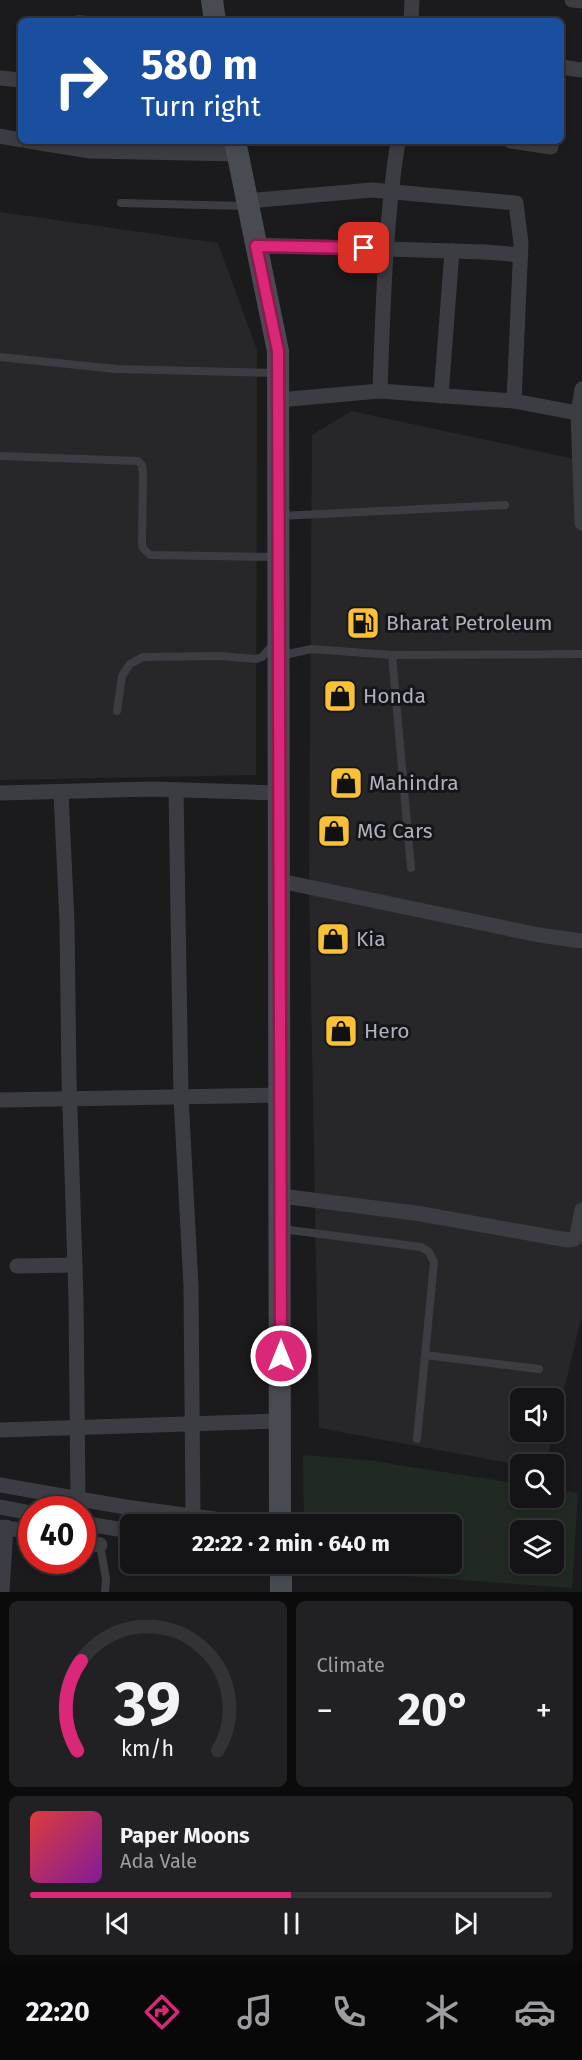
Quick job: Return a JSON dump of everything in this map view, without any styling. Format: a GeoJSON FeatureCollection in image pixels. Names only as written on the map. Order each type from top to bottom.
{"type":"FeatureCollection","features":[{"type":"Feature","properties":{"kind":"street"},"geometry":{"type":"LineString","coordinates":[[212,0],[215,18]]}},
{"type":"Feature","properties":{"kind":"street"},"geometry":{"type":"LineString","coordinates":[[411,18],[412,0]]}},
{"type":"Feature","properties":{"kind":"street"},"geometry":{"type":"LineString","coordinates":[[572,0],[582,2]]}},
{"type":"Feature","properties":{"kind":"street"},"geometry":{"type":"LineString","coordinates":[[564,67],[582,70]]}},
{"type":"Feature","properties":{"kind":"street"},"geometry":{"type":"LineString","coordinates":[[0,78],[18,80]]}},
{"type":"Feature","properties":{"kind":"street"},"geometry":{"type":"LineString","coordinates":[[0,136],[18,139]]}},
{"type":"Feature","properties":{"kind":"street"},"geometry":{"type":"LineString","coordinates":[[47,144],[90,151],[237,147],[278,351],[280,1514]]}},
{"type":"Feature","properties":{"kind":"street"},"geometry":{"type":"LineString","coordinates":[[380,391],[385,249],[398,144]]}},
{"type":"Feature","properties":{"kind":"street"},"geometry":{"type":"LineString","coordinates":[[531,144],[551,147]]}},
{"type":"Feature","properties":{"kind":"street"},"geometry":{"type":"LineString","coordinates":[[248,204],[372,190],[515,202],[521,255],[514,401]]}},
{"type":"Feature","properties":{"kind":"street"},"geometry":{"type":"LineString","coordinates":[[256,246],[452,250],[521,255]]}},
{"type":"Feature","properties":{"kind":"street"},"geometry":{"type":"LineString","coordinates":[[441,396],[452,250]]}},
{"type":"Feature","properties":{"kind":"street"},"geometry":{"type":"LineString","coordinates":[[582,389],[580,414],[582,523]]}},
{"type":"Feature","properties":{"kind":"street"},"geometry":{"type":"LineString","coordinates":[[278,400],[380,391],[514,401],[580,414]]}},
{"type":"Feature","properties":{"kind":"street"},"geometry":{"type":"LineString","coordinates":[[0,794],[176,790],[279,792]]}},
{"type":"Feature","properties":{"kind":"street"},"geometry":{"type":"LineString","coordinates":[[176,790],[181,1097],[191,1286],[193,1514]]}},
{"type":"Feature","properties":{"kind":"street"},"geometry":{"type":"LineString","coordinates":[[61,793],[67,922],[78,1496]]}},
{"type":"Feature","properties":{"kind":"street"},"geometry":{"type":"LineString","coordinates":[[280,881],[539,935],[582,941]]}},
{"type":"Feature","properties":{"kind":"street"},"geometry":{"type":"LineString","coordinates":[[0,1100],[280,1095]]}},
{"type":"Feature","properties":{"kind":"street"},"geometry":{"type":"LineString","coordinates":[[281,1196],[422,1214],[567,1240],[574,1239],[577,1235],[582,1210]]}},
{"type":"Feature","properties":{"kind":"street"},"geometry":{"type":"LineString","coordinates":[[17,1266],[75,1265]]}},
{"type":"Feature","properties":{"kind":"street"},"geometry":{"type":"LineString","coordinates":[[0,1430],[281,1421]]}},
{"type":"Feature","properties":{"kind":"street"},"geometry":{"type":"LineString","coordinates":[[0,1485],[61,1496]]}},
{"type":"Feature","properties":{"kind":"street"},"geometry":{"type":"LineString","coordinates":[[96,1502],[179,1514]]}},
{"type":"Feature","properties":{"kind":"street"},"geometry":{"type":"LineString","coordinates":[[0,1507],[18,1511]]}},
{"type":"Feature","properties":{"kind":"street"},"geometry":{"type":"LineString","coordinates":[[96,1525],[120,1529]]}},
{"type":"Feature","properties":{"kind":"street"},"geometry":{"type":"LineString","coordinates":[[2,1592],[3,1527],[18,1530]]}},
{"type":"Feature","properties":{"kind":"street"},"geometry":{"type":"LineString","coordinates":[[96,1544],[100,1545]]}},
{"type":"Feature","properties":{"kind":"street"},"geometry":{"type":"LineString","coordinates":[[281,1574],[281,1592]]}},
{"type":"Feature","properties":{"kind":"lane"},"geometry":{"type":"LineString","coordinates":[[121,203],[248,204]]}},
{"type":"Feature","properties":{"kind":"lane"},"geometry":{"type":"LineString","coordinates":[[0,357],[117,369],[278,373]]}},
{"type":"Feature","properties":{"kind":"lane"},"geometry":{"type":"LineString","coordinates":[[0,456],[138,461],[142,465],[143,473],[142,544],[145,552],[150,555],[279,557]]}},
{"type":"Feature","properties":{"kind":"lane"},"geometry":{"type":"LineString","coordinates":[[279,516],[505,505]]}},
{"type":"Feature","properties":{"kind":"lane"},"geometry":{"type":"LineString","coordinates":[[117,711],[122,676],[130,664],[143,657],[219,656],[256,659],[279,647],[392,655],[582,654]]}},
{"type":"Feature","properties":{"kind":"lane"},"geometry":{"type":"LineString","coordinates":[[392,655],[411,868]]}},
{"type":"Feature","properties":{"kind":"lane"},"geometry":{"type":"LineString","coordinates":[[281,1229],[421,1247],[429,1252],[434,1262],[417,1439]]}},
{"type":"Feature","properties":{"kind":"lane"},"geometry":{"type":"LineString","coordinates":[[425,1355],[539,1369]]}},
{"type":"Feature","properties":{"kind":"lane"},"geometry":{"type":"LineString","coordinates":[[100,1545],[106,1579],[105,1592]]}},
{"type":"Feature","properties":{"kind":"shaded area"},"geometry":{"type":"Polygon","coordinates":[[[0,212],[218,243],[257,350],[256,775],[0,780],[0,212]]]}},
{"type":"Feature","properties":{"kind":"shaded area"},"geometry":{"type":"Polygon","coordinates":[[[351,411],[575,459],[582,485],[582,1315],[564,1390],[510,1388],[510,1442],[551,1442],[548,1454],[510,1454],[510,1463],[319,1428],[309,884],[312,435],[351,411]]]}},
{"type":"Feature","properties":{"kind":"shaded area"},"geometry":{"type":"Polygon","coordinates":[[[303,1455],[374,1461],[510,1482],[510,1508],[564,1508],[564,1491],[578,1493],[572,1588],[375,1574],[462,1574],[462,1514],[304,1514],[303,1455]]]}},
{"type":"Feature","properties":{"kind":"place","name":"Bharat Petroleum"},"geometry":{"type":"Point","coordinates":[363,623]}},
{"type":"Feature","properties":{"kind":"place","name":"Honda"},"geometry":{"type":"Point","coordinates":[340,696]}},
{"type":"Feature","properties":{"kind":"place","name":"Mahindra"},"geometry":{"type":"Point","coordinates":[346,783]}},
{"type":"Feature","properties":{"kind":"place","name":"MG Cars"},"geometry":{"type":"Point","coordinates":[334,831]}},
{"type":"Feature","properties":{"kind":"place","name":"Kia"},"geometry":{"type":"Point","coordinates":[333,939]}},
{"type":"Feature","properties":{"kind":"place","name":"Hero"},"geometry":{"type":"Point","coordinates":[341,1031]}},
{"type":"Feature","properties":{"kind":"route"},"geometry":{"type":"LineString","coordinates":[[281,1356],[278,351],[256,246],[364,248]]}}]}
